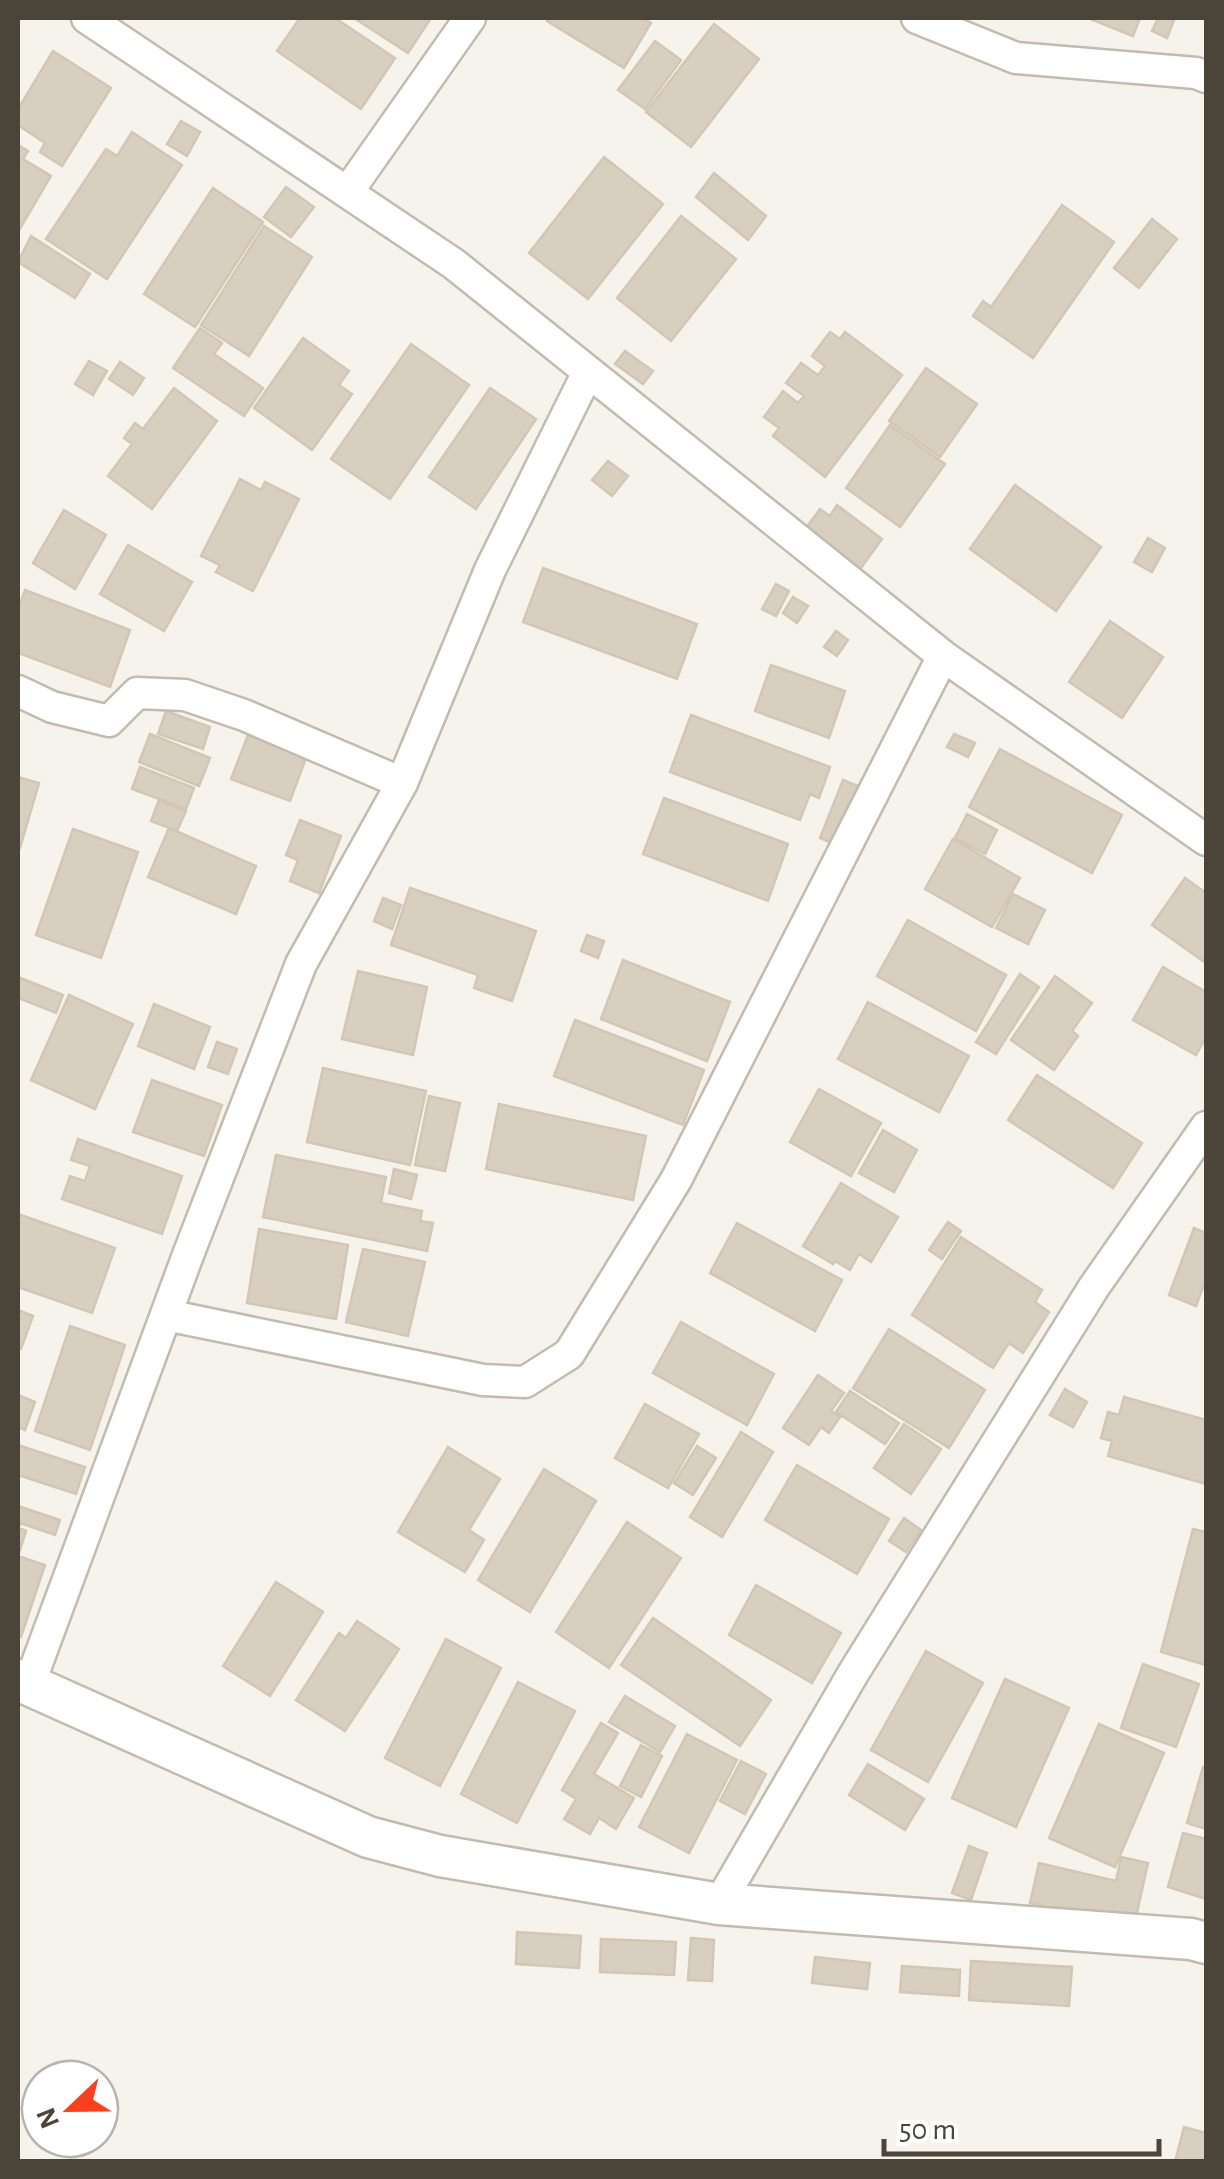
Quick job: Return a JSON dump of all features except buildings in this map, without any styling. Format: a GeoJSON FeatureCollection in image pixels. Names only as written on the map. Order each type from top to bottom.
{"type":"FeatureCollection","features":[{"type":"Feature","properties":{"kind":"street"},"geometry":{"type":"LineString","coordinates":[[87,18],[349,190],[454,264],[943,656],[1206,840]]}},
{"type":"Feature","properties":{"kind":"street"},"geometry":{"type":"LineString","coordinates":[[349,190],[470,18]]}},
{"type":"Feature","properties":{"kind":"street"},"geometry":{"type":"LineString","coordinates":[[917,18],[1016,58],[1206,77]]}},
{"type":"Feature","properties":{"kind":"street"},"geometry":{"type":"LineString","coordinates":[[588,372],[490,570],[402,783],[301,964],[23,1683],[368,1837],[440,1856],[719,1904],[1206,1943]]}},
{"type":"Feature","properties":{"kind":"street"},"geometry":{"type":"LineString","coordinates":[[166,1315],[482,1380],[526,1382],[568,1354],[676,1180],[943,656]]}},
{"type":"Feature","properties":{"kind":"street"},"geometry":{"type":"LineString","coordinates":[[18,691],[52,707],[109,721],[137,693],[185,695],[244,715],[402,783]]}},
{"type":"Feature","properties":{"kind":"street"},"geometry":{"type":"LineString","coordinates":[[719,1904],[854,1672],[1094,1287],[1206,1126]]}}]}
